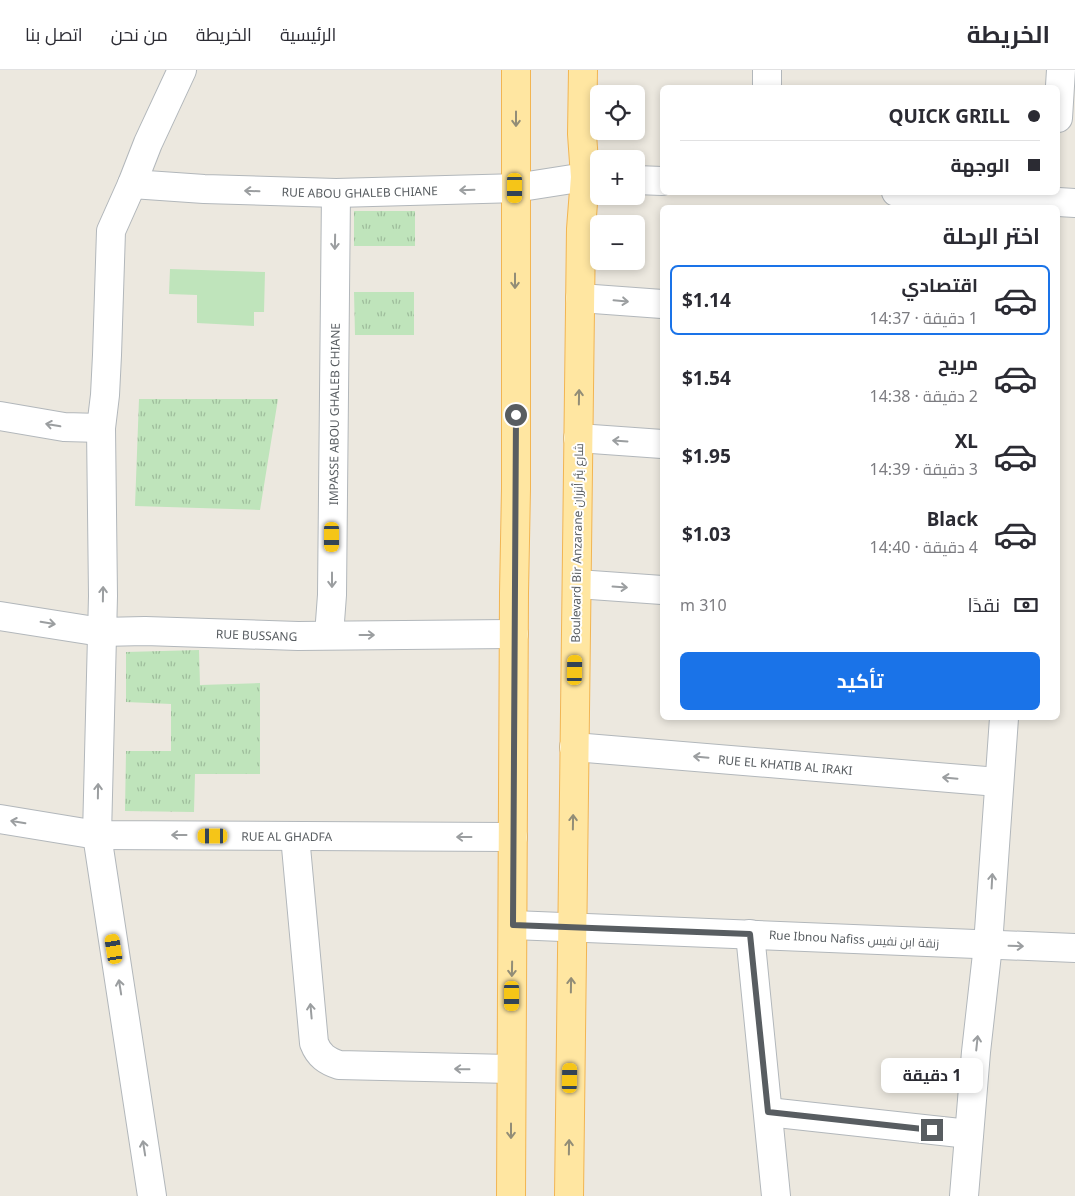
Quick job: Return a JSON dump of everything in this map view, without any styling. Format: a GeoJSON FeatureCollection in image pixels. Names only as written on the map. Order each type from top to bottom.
{"type":"FeatureCollection","features":[{"type":"Feature","properties":{"kind":"main road"},"geometry":{"type":"LineString","coordinates":[[511,1196],[516,489],[516,70]]}},
{"type":"Feature","properties":{"kind":"main road","name":"Boulevard Bir Anzarane شارع بئر أنزران"},"geometry":{"type":"LineString","coordinates":[[583,70],[582,134],[590,169]]}},
{"type":"Feature","properties":{"kind":"main road","name":"Boulevard Bir Anzarane شارع بئر أنزران"},"geometry":{"type":"LineString","coordinates":[[568,1196],[581,229],[590,187]]}},
{"type":"Feature","properties":{"kind":"street"},"geometry":{"type":"LineString","coordinates":[[152,1196],[97,835],[103,596],[101,428],[108,355],[111,230],[182,70]]}},
{"type":"Feature","properties":{"kind":"street"},"geometry":{"type":"LineString","coordinates":[[767,85],[768,70]]}},
{"type":"Feature","properties":{"kind":"street"},"geometry":{"type":"LineString","coordinates":[[1060,86],[1061,70]]}},
{"type":"Feature","properties":{"kind":"street","name":"RUE ABOU GHALEB CHIANE"},"geometry":{"type":"LineString","coordinates":[[132,184],[336,194],[515,188],[590,178]]}},
{"type":"Feature","properties":{"kind":"street"},"geometry":{"type":"LineString","coordinates":[[645,180],[660,181]]}},
{"type":"Feature","properties":{"kind":"street","name":"IMPASSE ABOU GHALEB CHIANE"},"geometry":{"type":"LineString","coordinates":[[329,635],[332,595],[336,194]]}},
{"type":"Feature","properties":{"kind":"street"},"geometry":{"type":"LineString","coordinates":[[950,195],[1057,201]]}},
{"type":"Feature","properties":{"kind":"street"},"geometry":{"type":"LineString","coordinates":[[580,298],[660,304]]}},
{"type":"Feature","properties":{"kind":"street"},"geometry":{"type":"LineString","coordinates":[[0,416],[64,428],[101,428]]}},
{"type":"Feature","properties":{"kind":"street"},"geometry":{"type":"LineString","coordinates":[[578,438],[660,444]]}},
{"type":"Feature","properties":{"kind":"street"},"geometry":{"type":"LineString","coordinates":[[577,584],[660,590]]}},
{"type":"Feature","properties":{"kind":"street","name":"RUE BUSSANG"},"geometry":{"type":"LineString","coordinates":[[0,616],[101,632],[145,630],[244,636],[514,634]]}},
{"type":"Feature","properties":{"kind":"street"},"geometry":{"type":"LineString","coordinates":[[964,1196],[988,944],[1004,720]]}},
{"type":"Feature","properties":{"kind":"street","name":"RUE EL KHATIB AL IRAKI"},"geometry":{"type":"LineString","coordinates":[[574,747],[998,782]]}},
{"type":"Feature","properties":{"kind":"street","name":"RUE AL GHADFA"},"geometry":{"type":"LineString","coordinates":[[0,819],[97,835],[513,837]]}},
{"type":"Feature","properties":{"kind":"street"},"geometry":{"type":"LineString","coordinates":[[295,836],[314,1043],[322,1057],[329,1062],[339,1065],[511,1069]]}},
{"type":"Feature","properties":{"kind":"street","name":"Rue Ibnou Nafiss زنقة ابن نفيس"},"geometry":{"type":"LineString","coordinates":[[513,925],[1075,948]]}},
{"type":"Feature","properties":{"kind":"street"},"geometry":{"type":"LineString","coordinates":[[750,934],[776,1196]]}},
{"type":"Feature","properties":{"kind":"street"},"geometry":{"type":"LineString","coordinates":[[768,1112],[969,1134]]}},
{"type":"Feature","properties":{"kind":"green space"},"geometry":{"type":"Polygon","coordinates":[[[354,211],[415,211],[415,246],[354,246],[354,211]]]}},
{"type":"Feature","properties":{"kind":"green space"},"geometry":{"type":"Polygon","coordinates":[[[170,269],[265,272],[264,312],[254,312],[254,326],[197,323],[197,295],[169,294],[170,269]]]}},
{"type":"Feature","properties":{"kind":"green space"},"geometry":{"type":"Polygon","coordinates":[[[354,292],[414,292],[414,335],[355,335],[354,292]]]}},
{"type":"Feature","properties":{"kind":"green space"},"geometry":{"type":"Polygon","coordinates":[[[139,399],[278,399],[260,510],[135,506],[139,399]]]}},
{"type":"Feature","properties":{"kind":"green space"},"geometry":{"type":"Polygon","coordinates":[[[199,650],[200,685],[260,683],[260,774],[195,774],[194,812],[125,811],[126,751],[171,751],[171,704],[126,702],[126,652],[199,650]]]}},
{"type":"Feature","properties":{"kind":"route"},"geometry":{"type":"LineString","coordinates":[[516,415],[513,925],[750,934],[768,1112],[932,1130]]}}]}
